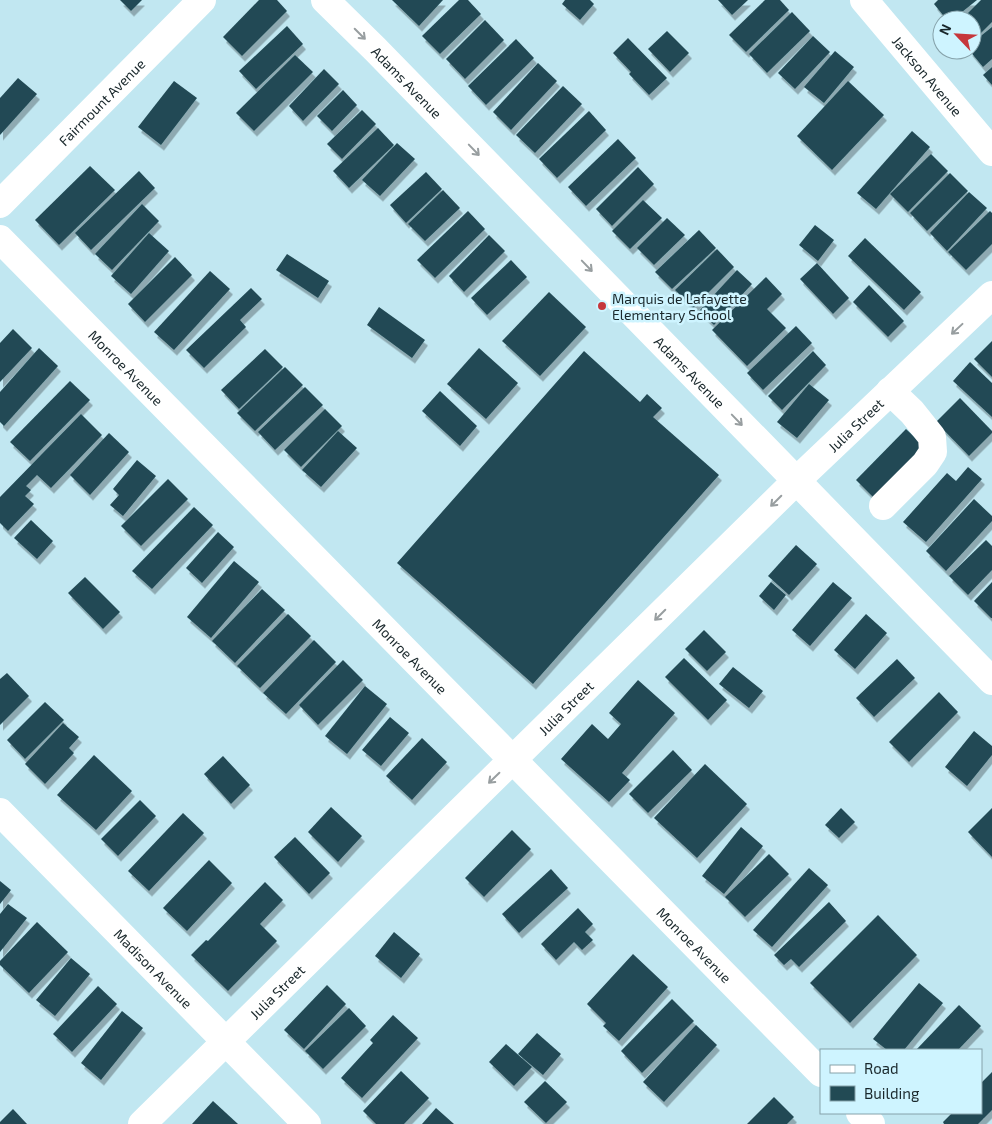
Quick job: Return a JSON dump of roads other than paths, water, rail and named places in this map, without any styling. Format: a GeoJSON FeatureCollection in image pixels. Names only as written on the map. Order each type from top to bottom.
{"type":"FeatureCollection","features":[{"type":"Feature","properties":{"kind":"street","name":"Fairmount Avenue"},"geometry":{"type":"LineString","coordinates":[[0,204],[202,0]]}},
{"type":"Feature","properties":{"kind":"street","name":"Adams Avenue"},"geometry":{"type":"LineString","coordinates":[[325,0],[992,681]]}},
{"type":"Feature","properties":{"kind":"street","name":"Jackson Avenue"},"geometry":{"type":"LineString","coordinates":[[864,0],[992,152]]}},
{"type":"Feature","properties":{"kind":"street","name":"Monroe Avenue"},"geometry":{"type":"LineString","coordinates":[[0,239],[820,1072]]}},
{"type":"Feature","properties":{"kind":"street","name":"Julia Street"},"geometry":{"type":"LineString","coordinates":[[142,1124],[796,481],[992,295]]}},
{"type":"Feature","properties":{"kind":"street"},"geometry":{"type":"LineString","coordinates":[[883,506],[925,464],[933,452],[932,437],[912,412],[890,391]]}},
{"type":"Feature","properties":{"kind":"street","name":"Madison Avenue"},"geometry":{"type":"LineString","coordinates":[[0,812],[307,1124]]}},
{"type":"Feature","properties":{"kind":"street"},"geometry":{"type":"LineString","coordinates":[[861,1114],[871,1124]]}},
{"type":"Feature","properties":{"kind":"place","name":"Marquis de Lafayette Elementary School"},"geometry":{"type":"Point","coordinates":[602,306]}}]}
